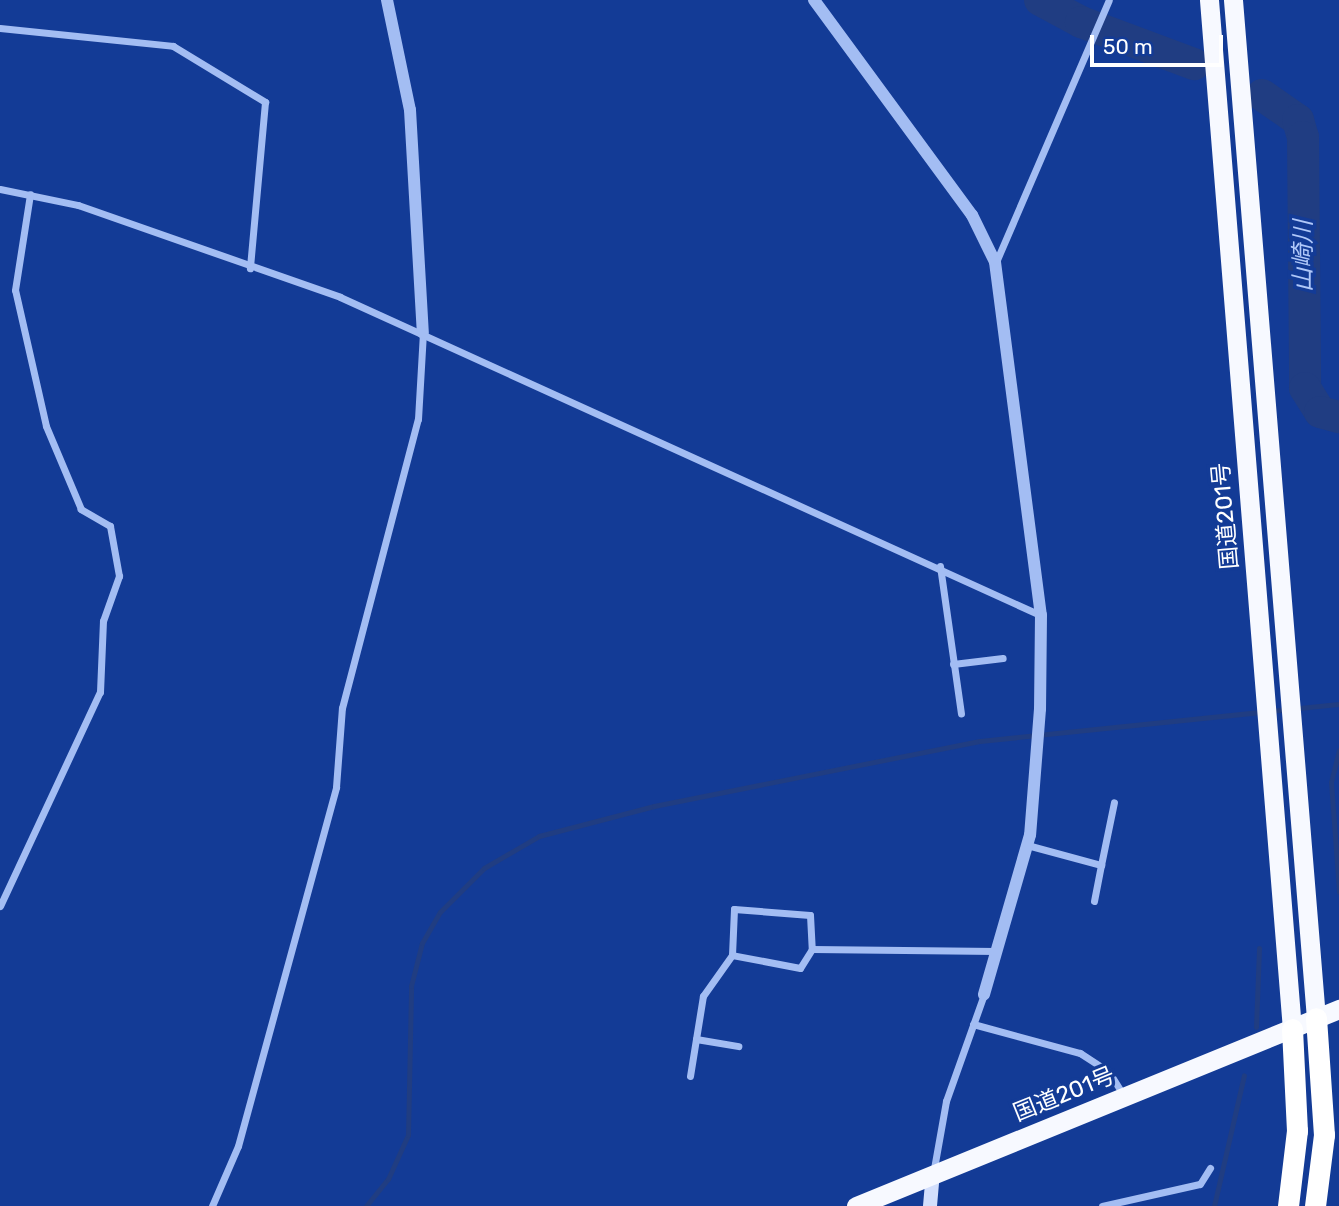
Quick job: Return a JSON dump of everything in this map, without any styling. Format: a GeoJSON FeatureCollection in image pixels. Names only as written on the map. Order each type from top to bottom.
{"type":"FeatureCollection","features":[{"type":"Feature","properties":{"kind":"highway","name":"国道201号"},"geometry":{"type":"LineString","coordinates":[[1209,0],[1292,1029]]}},
{"type":"Feature","properties":{"kind":"highway"},"geometry":{"type":"LineString","coordinates":[[1233,0],[1324,1135],[1315,1206]]}},
{"type":"Feature","properties":{"kind":"highway","name":"国道201号"},"geometry":{"type":"LineString","coordinates":[[856,1206],[1339,1009]]}},
{"type":"Feature","properties":{"kind":"highway"},"geometry":{"type":"LineString","coordinates":[[1288,1206],[1297,1131],[1292,1029]]}},
{"type":"Feature","properties":{"kind":"main road"},"geometry":{"type":"LineString","coordinates":[[930,1206],[933,1174]]}},
{"type":"Feature","properties":{"kind":"street"},"geometry":{"type":"LineString","coordinates":[[212,1206],[238,1146],[337,787],[342,708],[418,419],[423,333],[410,110],[387,0]]}},
{"type":"Feature","properties":{"kind":"street"},"geometry":{"type":"LineString","coordinates":[[814,0],[972,215],[995,262],[1041,615],[1039,768],[1027,845],[984,994],[946,1101],[933,1174]]}},
{"type":"Feature","properties":{"kind":"street"},"geometry":{"type":"LineString","coordinates":[[995,262],[1109,0]]}},
{"type":"Feature","properties":{"kind":"street"},"geometry":{"type":"LineString","coordinates":[[0,28],[173,46],[265,102],[250,268]]}},
{"type":"Feature","properties":{"kind":"street"},"geometry":{"type":"LineString","coordinates":[[0,189],[30,194],[250,268],[423,333],[645,439],[940,566],[1041,615]]}},
{"type":"Feature","properties":{"kind":"street"},"geometry":{"type":"LineString","coordinates":[[0,906],[100,692],[103,621],[119,576],[110,526],[81,509],[46,426],[15,290],[30,194]]}},
{"type":"Feature","properties":{"kind":"street"},"geometry":{"type":"LineString","coordinates":[[940,566],[961,714]]}},
{"type":"Feature","properties":{"kind":"street"},"geometry":{"type":"LineString","coordinates":[[953,664],[1003,658]]}},
{"type":"Feature","properties":{"kind":"street"},"geometry":{"type":"LineString","coordinates":[[1094,901],[1114,802]]}},
{"type":"Feature","properties":{"kind":"street"},"geometry":{"type":"LineString","coordinates":[[1027,845],[1101,865]]}},
{"type":"Feature","properties":{"kind":"street"},"geometry":{"type":"LineString","coordinates":[[690,1076],[704,996],[732,955],[734,909],[810,915],[812,949],[800,968],[732,955]]}},
{"type":"Feature","properties":{"kind":"street"},"geometry":{"type":"LineString","coordinates":[[812,949],[996,951]]}},
{"type":"Feature","properties":{"kind":"street"},"geometry":{"type":"LineString","coordinates":[[973,1024],[1080,1053],[1109,1072],[1124,1096]]}},
{"type":"Feature","properties":{"kind":"street"},"geometry":{"type":"LineString","coordinates":[[696,1039],[738,1045]]}},
{"type":"Feature","properties":{"kind":"street"},"geometry":{"type":"LineString","coordinates":[[1101,1206],[1200,1184],[1210,1168]]}},
{"type":"Feature","properties":{"kind":"waterway","name":"山崎川"},"geometry":{"type":"LineString","coordinates":[[1040,0],[1081,22],[1194,64]]}},
{"type":"Feature","properties":{"kind":"waterway","name":"山崎川"},"geometry":{"type":"LineString","coordinates":[[1262,95],[1298,120],[1303,137],[1305,388],[1320,412],[1339,417]]}},
{"type":"Feature","properties":{"kind":"waterway"},"geometry":{"type":"LineString","coordinates":[[366,1206],[388,1179],[408,1135],[411,986],[422,943],[440,912],[484,868],[539,836],[654,806],[980,741],[1339,704]]}},
{"type":"Feature","properties":{"kind":"waterway"},"geometry":{"type":"LineString","coordinates":[[1339,750],[1331,782],[1339,892]]}},
{"type":"Feature","properties":{"kind":"waterway"},"geometry":{"type":"LineString","coordinates":[[1256,1027],[1259,948]]}},
{"type":"Feature","properties":{"kind":"waterway"},"geometry":{"type":"LineString","coordinates":[[1214,1206],[1244,1075]]}}]}
